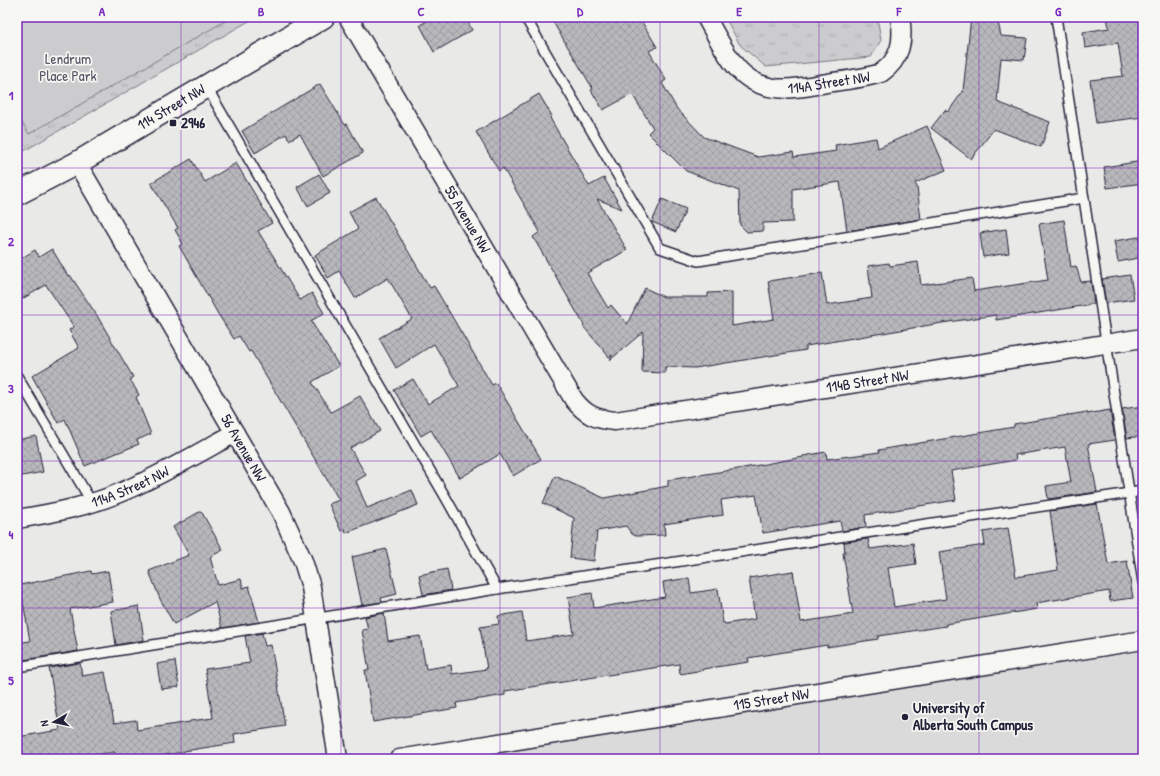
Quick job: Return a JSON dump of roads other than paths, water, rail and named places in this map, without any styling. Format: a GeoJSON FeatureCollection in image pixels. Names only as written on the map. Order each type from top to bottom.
{"type":"FeatureCollection","features":[{"type":"Feature","properties":{"kind":"street","name":"114 Street NW"},"geometry":{"type":"LineString","coordinates":[[17,194],[77,163],[323,17]]}},
{"type":"Feature","properties":{"kind":"street","name":"55 Avenue NW"},"geometry":{"type":"LineString","coordinates":[[348,17],[574,400],[582,410],[592,416]]}},
{"type":"Feature","properties":{"kind":"street","name":"114A Street NW"},"geometry":{"type":"LineString","coordinates":[[706,17],[737,68],[748,78],[766,87],[790,89],[873,76],[881,73],[890,67],[895,59],[901,43],[902,29],[900,17]]}},
{"type":"Feature","properties":{"kind":"street","name":"56 Avenue NW"},"geometry":{"type":"LineString","coordinates":[[77,163],[281,512],[296,543],[311,588],[338,759]]}},
{"type":"Feature","properties":{"kind":"street","name":"114B Street NW"},"geometry":{"type":"LineString","coordinates":[[592,416],[602,420],[615,421],[1143,338]]}},
{"type":"Feature","properties":{"kind":"street","name":"114A Street NW"},"geometry":{"type":"LineString","coordinates":[[17,518],[55,512],[92,503],[124,491],[235,433]]}},
{"type":"Feature","properties":{"kind":"street","name":"115 Street NW"},"geometry":{"type":"LineString","coordinates":[[399,759],[1143,640]]}},
{"type":"Feature","properties":{"kind":"lane"},"geometry":{"type":"LineString","coordinates":[[525,17],[660,248],[698,261],[1084,198]]}},
{"type":"Feature","properties":{"kind":"lane"},"geometry":{"type":"LineString","coordinates":[[1056,17],[1143,582]]}},
{"type":"Feature","properties":{"kind":"lane"},"geometry":{"type":"LineString","coordinates":[[206,86],[438,484],[497,589]]}},
{"type":"Feature","properties":{"kind":"lane"},"geometry":{"type":"LineString","coordinates":[[17,376],[92,503]]}},
{"type":"Feature","properties":{"kind":"lane"},"geometry":{"type":"LineString","coordinates":[[17,667],[497,589],[1143,491]]}},
{"type":"Feature","properties":{"kind":"place","name":"2946"},"geometry":{"type":"Point","coordinates":[173,123]}},
{"type":"Feature","properties":{"kind":"place","name":"University of Alberta South Campus"},"geometry":{"type":"Point","coordinates":[905,717]}},
{"type":"Feature","properties":{"kind":"park label","name":"Lendrum Place Park"},"geometry":{"type":"Point","coordinates":[68,68]}}]}
